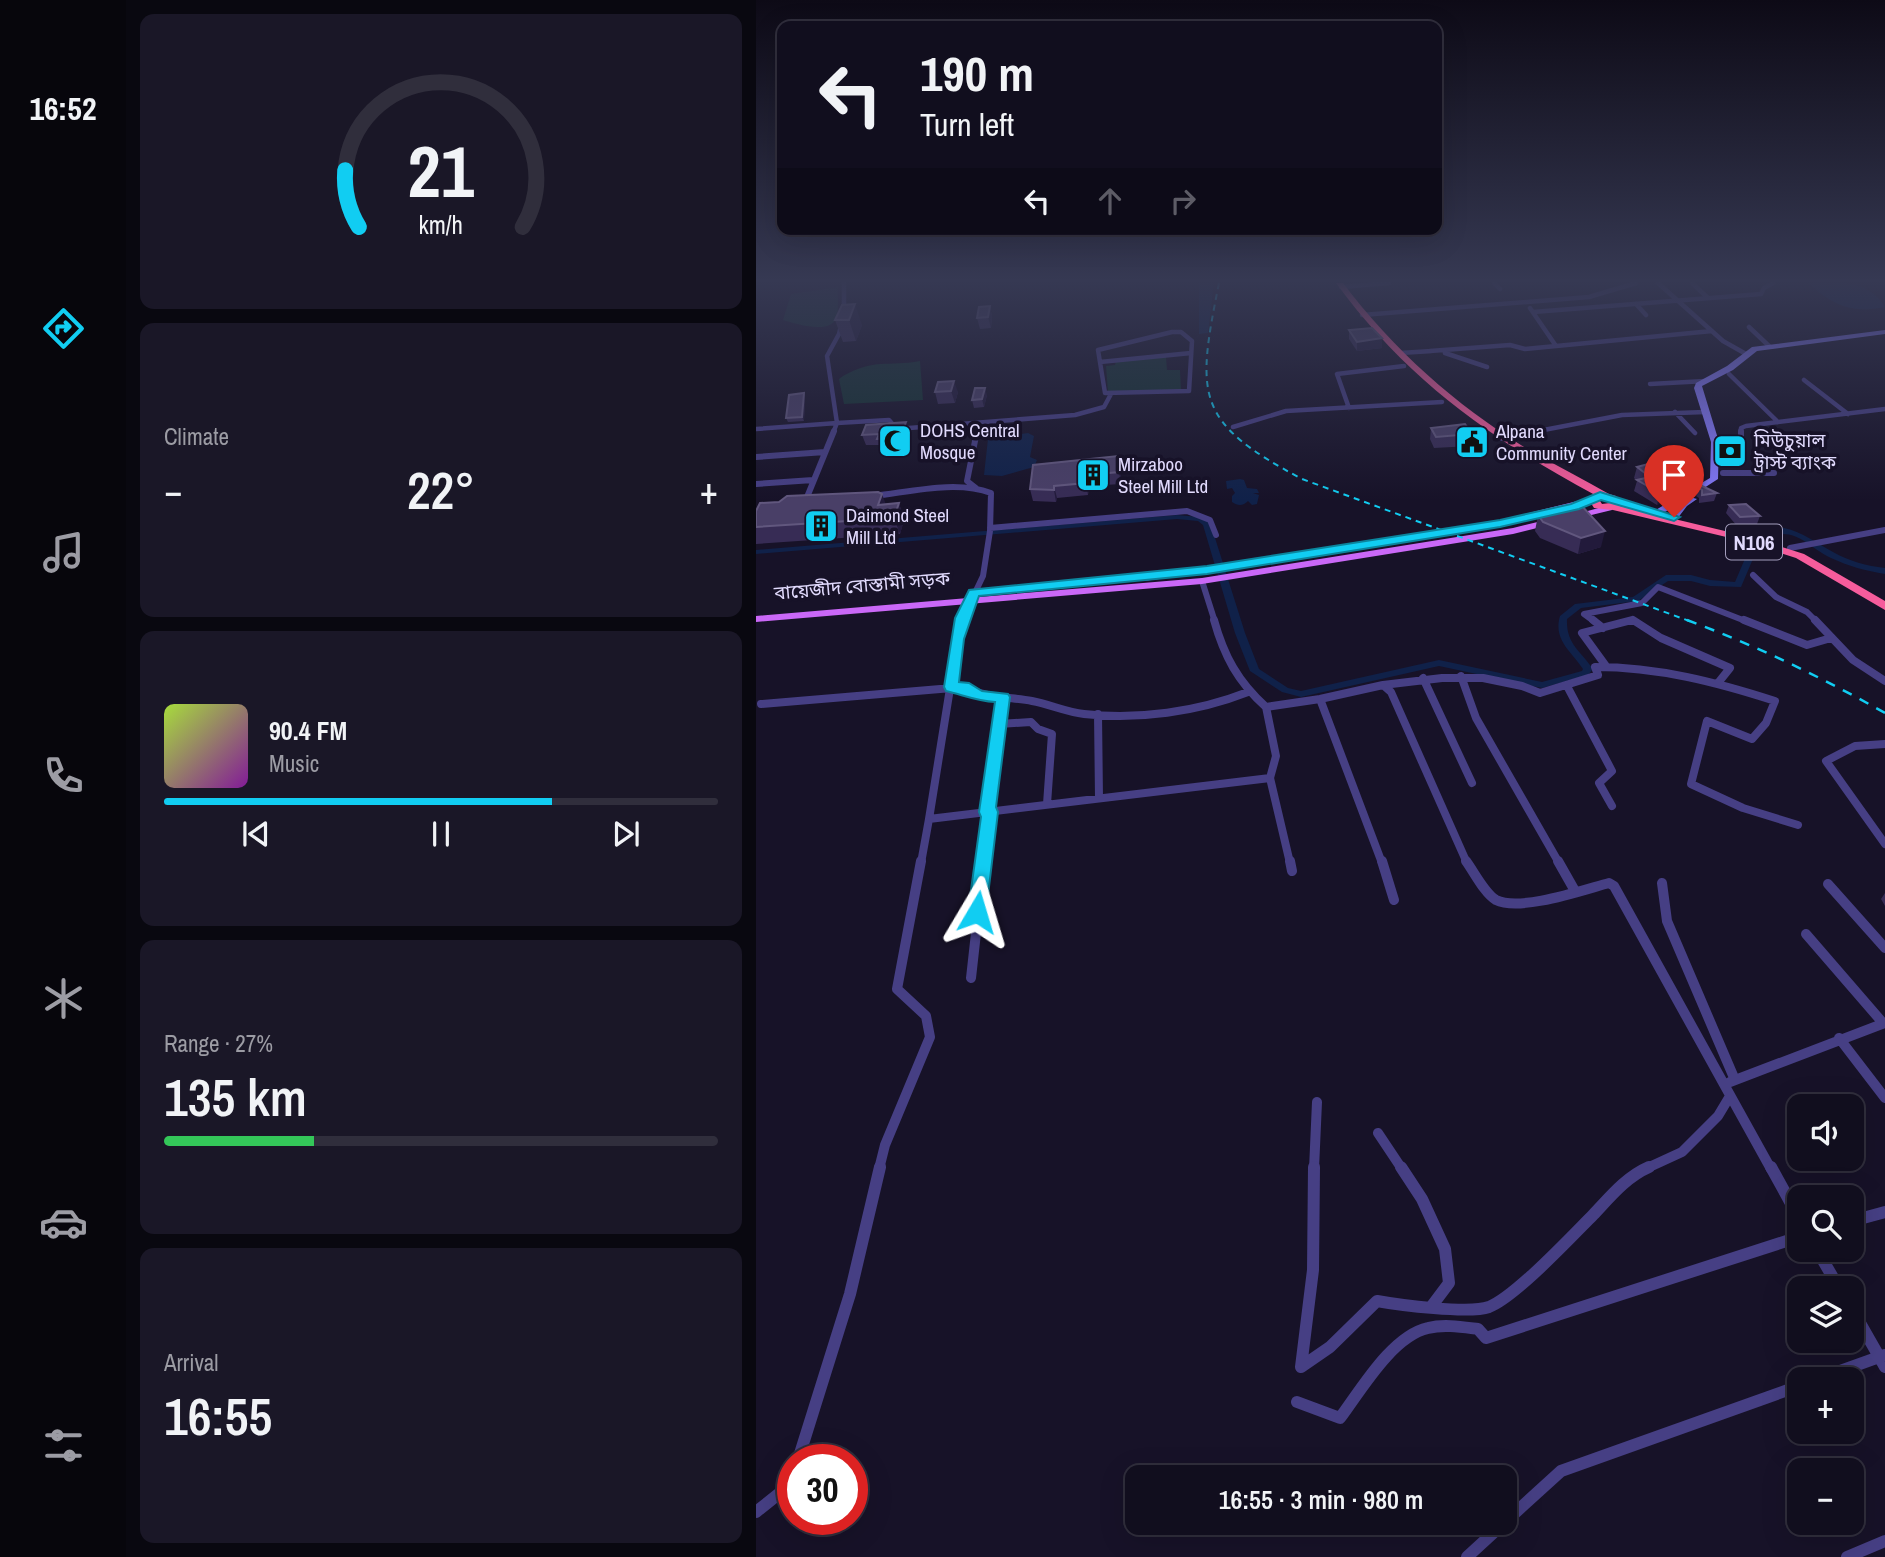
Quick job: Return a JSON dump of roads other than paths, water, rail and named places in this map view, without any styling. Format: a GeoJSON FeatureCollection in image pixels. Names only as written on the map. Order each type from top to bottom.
{"type":"FeatureCollection","features":[{"type":"Feature","properties":{"kind":"highway","name":"N106"},"geometry":{"type":"LineString","coordinates":[[1394,356],[1442,402],[1497,442],[1605,501],[1800,556],[1885,606]]}},
{"type":"Feature","properties":{"kind":"highway","name":"N106"},"geometry":{"type":"LineString","coordinates":[[1402,356],[1452,402],[1502,438],[1605,501],[1790,548],[1827,565],[1885,599]]}},
{"type":"Feature","properties":{"kind":"main road"},"geometry":{"type":"LineString","coordinates":[[1657,513],[1714,479],[1716,436],[1698,388],[1730,368],[1743,356]]}},
{"type":"Feature","properties":{"kind":"main road"},"geometry":{"type":"LineString","coordinates":[[1674,517],[1684,504],[1720,483],[1723,473],[1723,435],[1705,391],[1753,356]]}},
{"type":"Feature","properties":{"kind":"main road","name":"বায়েজীদ বোস্তামী সড়ক"},"geometry":{"type":"LineString","coordinates":[[1232,571],[1513,531],[1605,501]]}},
{"type":"Feature","properties":{"kind":"main road","name":"বায়েজীদ বোস্তামী সড়ক"},"geometry":{"type":"LineString","coordinates":[[756,619],[1206,577],[1605,501]]}},
{"type":"Feature","properties":{"kind":"main road","name":"বায়েজীদ বোস্তামী সড়ক"},"geometry":{"type":"LineString","coordinates":[[756,611],[972,597]]}},
{"type":"Feature","properties":{"kind":"street"},"geometry":{"type":"LineString","coordinates":[[805,502],[837,423],[827,356]]}},
{"type":"Feature","properties":{"kind":"street"},"geometry":{"type":"LineString","coordinates":[[1099,356],[1105,392],[1111,394],[1189,391],[1191,356]]}},
{"type":"Feature","properties":{"kind":"street"},"geometry":{"type":"LineString","coordinates":[[1100,362],[1165,356]]}},
{"type":"Feature","properties":{"kind":"street"},"geometry":{"type":"LineString","coordinates":[[1457,356],[1488,366]]}},
{"type":"Feature","properties":{"kind":"street"},"geometry":{"type":"LineString","coordinates":[[1349,408],[1337,374],[1404,366]]}},
{"type":"Feature","properties":{"kind":"street"},"geometry":{"type":"LineString","coordinates":[[1729,374],[1778,422]]}},
{"type":"Feature","properties":{"kind":"street"},"geometry":{"type":"LineString","coordinates":[[1650,384],[1707,380]]}},
{"type":"Feature","properties":{"kind":"street"},"geometry":{"type":"LineString","coordinates":[[1804,380],[1848,414]]}},
{"type":"Feature","properties":{"kind":"street"},"geometry":{"type":"LineString","coordinates":[[756,429],[889,420],[896,428],[1074,415],[1104,407],[1111,394]]}},
{"type":"Feature","properties":{"kind":"street"},"geometry":{"type":"LineString","coordinates":[[1233,428],[1286,411],[1442,402]]}},
{"type":"Feature","properties":{"kind":"street"},"geometry":{"type":"LineString","coordinates":[[1724,448],[1741,436],[1741,428],[1885,409]]}},
{"type":"Feature","properties":{"kind":"street"},"geometry":{"type":"LineString","coordinates":[[1675,412],[1695,433]]}},
{"type":"Feature","properties":{"kind":"street"},"geometry":{"type":"LineString","coordinates":[[1502,438],[1622,415],[1705,412]]}},
{"type":"Feature","properties":{"kind":"street"},"geometry":{"type":"LineString","coordinates":[[803,1444],[850,1294],[885,1144],[930,1037],[926,1016],[897,989],[929,819],[957,639],[972,597],[983,576],[991,493],[978,489],[967,481],[979,423]]}},
{"type":"Feature","properties":{"kind":"street"},"geometry":{"type":"LineString","coordinates":[[756,457],[825,452]]}},
{"type":"Feature","properties":{"kind":"street"},"geometry":{"type":"LineString","coordinates":[[1723,473],[1774,473]]}},
{"type":"Feature","properties":{"kind":"street"},"geometry":{"type":"LineString","coordinates":[[756,484],[813,480]]}},
{"type":"Feature","properties":{"kind":"street"},"geometry":{"type":"LineString","coordinates":[[859,497],[978,489]]}},
{"type":"Feature","properties":{"kind":"street"},"geometry":{"type":"LineString","coordinates":[[793,503],[818,500]]}},
{"type":"Feature","properties":{"kind":"street"},"geometry":{"type":"LineString","coordinates":[[989,532],[1187,511],[1210,520],[1216,535]]}},
{"type":"Feature","properties":{"kind":"street"},"geometry":{"type":"LineString","coordinates":[[1790,548],[1885,530]]}},
{"type":"Feature","properties":{"kind":"street"},"geometry":{"type":"LineString","coordinates":[[1753,575],[1776,597],[1807,611],[1853,660],[1885,681]]}},
{"type":"Feature","properties":{"kind":"street"},"geometry":{"type":"LineString","coordinates":[[1206,577],[1206,588],[1226,661],[1248,692],[1266,707],[1276,756],[1270,778],[1292,871]]}},
{"type":"Feature","properties":{"kind":"street"},"geometry":{"type":"LineString","coordinates":[[1603,628],[1584,614],[1642,603],[1658,587],[1807,645],[1831,638]]}},
{"type":"Feature","properties":{"kind":"street"},"geometry":{"type":"LineString","coordinates":[[1606,666],[1582,633],[1633,620],[1661,638],[1730,668],[1718,683]]}},
{"type":"Feature","properties":{"kind":"street"},"geometry":{"type":"LineString","coordinates":[[1266,707],[1423,678],[1461,676],[1527,687],[1540,693],[1598,675],[1595,667],[1664,670],[1775,701],[1766,723],[1752,739],[1707,721],[1690,784],[1743,808],[1798,825]]}},
{"type":"Feature","properties":{"kind":"street"},"geometry":{"type":"LineString","coordinates":[[1461,676],[1476,718],[1575,891]]}},
{"type":"Feature","properties":{"kind":"street"},"geometry":{"type":"LineString","coordinates":[[1423,678],[1472,783]]}},
{"type":"Feature","properties":{"kind":"street"},"geometry":{"type":"LineString","coordinates":[[1383,685],[1391,692],[1464,858],[1494,899],[1500,902],[1520,902],[1609,883],[1614,886],[1787,1197]]}},
{"type":"Feature","properties":{"kind":"street"},"geometry":{"type":"LineString","coordinates":[[1567,686],[1612,771],[1600,783],[1612,806]]}},
{"type":"Feature","properties":{"kind":"street"},"geometry":{"type":"LineString","coordinates":[[761,704],[964,687],[979,696],[1003,697],[1083,714],[1098,714],[1166,712],[1232,699],[1248,692]]}},
{"type":"Feature","properties":{"kind":"street"},"geometry":{"type":"LineString","coordinates":[[971,978],[1003,697]]}},
{"type":"Feature","properties":{"kind":"street"},"geometry":{"type":"LineString","coordinates":[[1320,699],[1376,842],[1394,900]]}},
{"type":"Feature","properties":{"kind":"street"},"geometry":{"type":"LineString","coordinates":[[1098,714],[1099,798]]}},
{"type":"Feature","properties":{"kind":"street"},"geometry":{"type":"LineString","coordinates":[[999,724],[1031,722],[1038,729],[1052,734],[1047,804]]}},
{"type":"Feature","properties":{"kind":"street"},"geometry":{"type":"LineString","coordinates":[[1885,744],[1855,746],[1826,761],[1885,844]]}},
{"type":"Feature","properties":{"kind":"street"},"geometry":{"type":"LineString","coordinates":[[929,819],[1270,778]]}},
{"type":"Feature","properties":{"kind":"street"},"geometry":{"type":"LineString","coordinates":[[1662,883],[1667,922],[1735,1080]]}},
{"type":"Feature","properties":{"kind":"street"},"geometry":{"type":"LineString","coordinates":[[1828,884],[1885,948]]}},
{"type":"Feature","properties":{"kind":"street"},"geometry":{"type":"LineString","coordinates":[[1317,1102],[1312,1148],[1315,1181],[1313,1273],[1303,1332],[1301,1367],[1330,1347],[1377,1301],[1431,1307],[1486,1308],[1502,1300],[1567,1241],[1633,1174],[1682,1152],[1718,1116],[1727,1090],[1735,1080],[1884,1023],[1806,934]]}},
{"type":"Feature","properties":{"kind":"street"},"geometry":{"type":"LineString","coordinates":[[1839,1038],[1885,1098]]}},
{"type":"Feature","properties":{"kind":"street"},"geometry":{"type":"LineString","coordinates":[[1378,1133],[1422,1199],[1445,1249],[1449,1283],[1431,1307]]}},
{"type":"Feature","properties":{"kind":"street"},"geometry":{"type":"LineString","coordinates":[[1864,1218],[1885,1212]]}},
{"type":"Feature","properties":{"kind":"street"},"geometry":{"type":"LineString","coordinates":[[1297,1402],[1340,1418],[1373,1374],[1402,1343],[1418,1331],[1443,1326],[1478,1329],[1486,1338],[1787,1241]]}},
{"type":"Feature","properties":{"kind":"street"},"geometry":{"type":"LineString","coordinates":[[1859,1367],[1883,1360],[1864,1329]]}},
{"type":"Feature","properties":{"kind":"street"},"geometry":{"type":"LineString","coordinates":[[1517,1511],[1561,1471],[1787,1390]]}},
{"type":"Feature","properties":{"kind":"street"},"geometry":{"type":"LineString","coordinates":[[756,1511],[777,1494]]}},
{"type":"Feature","properties":{"kind":"street"},"geometry":{"type":"LineString","coordinates":[[1467,1557],[1491,1535]]}},
{"type":"Feature","properties":{"kind":"street"},"geometry":{"type":"LineString","coordinates":[[1847,1557],[1885,1541]]}},
{"type":"Feature","properties":{"kind":"water"},"geometry":{"type":"Polygon","coordinates":[[[1028,433],[1034,436],[1030,457],[1037,460],[1034,467],[1002,476],[984,475],[988,439],[1028,433]]]}},
{"type":"Feature","properties":{"kind":"water"},"geometry":{"type":"Polygon","coordinates":[[[1244,480],[1247,488],[1257,489],[1259,493],[1253,493],[1259,495],[1257,504],[1252,505],[1248,501],[1240,505],[1232,502],[1235,493],[1232,488],[1227,489],[1226,481],[1244,480]]]}},
{"type":"Feature","properties":{"kind":"waterway"},"geometry":{"type":"LineString","coordinates":[[756,552],[1177,517],[1200,519],[1207,524],[1240,633],[1255,671],[1285,690],[1301,694],[1439,663],[1542,685],[1585,673],[1588,669],[1569,646],[1562,628],[1563,618],[1578,606],[1635,599],[1666,578],[1691,578],[1710,583],[1738,585],[1754,547]]}},
{"type":"Feature","properties":{"kind":"waterway"},"geometry":{"type":"LineString","coordinates":[[1765,535],[1775,531],[1792,532],[1839,559],[1885,571]]}},
{"type":"Feature","properties":{"kind":"railway"},"geometry":{"type":"LineString","coordinates":[[1207,356],[1207,380],[1212,402],[1223,422],[1241,440],[1267,459],[1302,479],[1692,622]]}},
{"type":"Feature","properties":{"kind":"railway"},"geometry":{"type":"LineString","coordinates":[[1687,620],[1788,663],[1885,713]]}},
{"type":"Feature","properties":{"kind":"place","name":"DOHS Central Mosque"},"geometry":{"type":"Point","coordinates":[895,441]}},
{"type":"Feature","properties":{"kind":"place","name":"Alpana Community Center"},"geometry":{"type":"Point","coordinates":[1472,442]}},
{"type":"Feature","properties":{"kind":"place","name":"মিউচুয়াল ট্রাস্ট ব্যাংক"},"geometry":{"type":"Point","coordinates":[1730,451]}},
{"type":"Feature","properties":{"kind":"place","name":"Mirzaboo Steel Mill Ltd"},"geometry":{"type":"Point","coordinates":[1093,475]}},
{"type":"Feature","properties":{"kind":"place","name":"Daimond Steel Mill Ltd"},"geometry":{"type":"Point","coordinates":[821,526]}}]}
